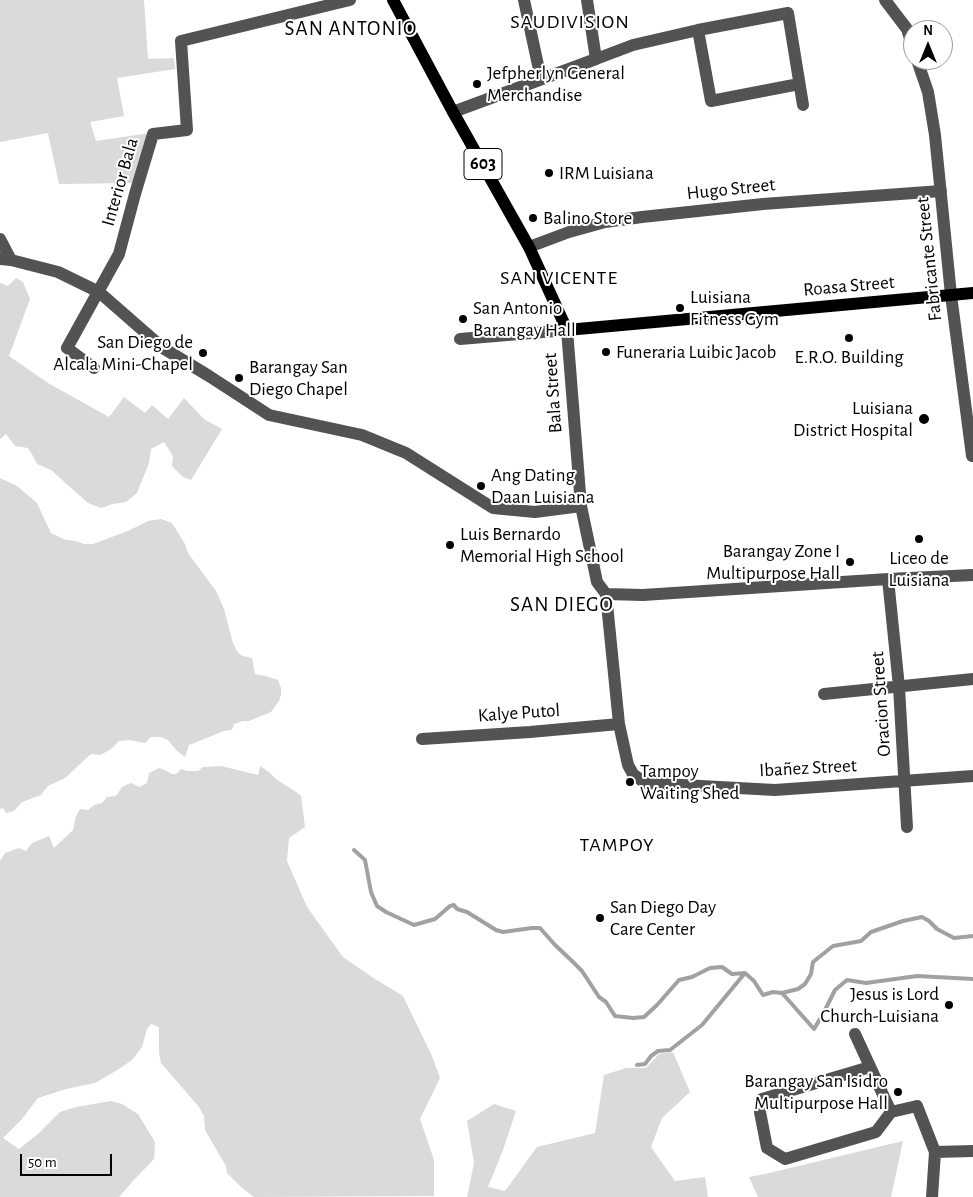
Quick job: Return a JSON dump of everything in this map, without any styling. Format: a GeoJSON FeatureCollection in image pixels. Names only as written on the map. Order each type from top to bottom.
{"type":"FeatureCollection","features":[{"type":"Feature","properties":{"kind":"main road","name":"Bala Street"},"geometry":{"type":"LineString","coordinates":[[393,0],[529,247],[567,330]]}},
{"type":"Feature","properties":{"kind":"main road","name":"Roasa Street"},"geometry":{"type":"LineString","coordinates":[[567,330],[973,293]]}},
{"type":"Feature","properties":{"kind":"street","name":"Interior Bala"},"geometry":{"type":"LineString","coordinates":[[98,292],[119,254],[153,134],[187,130],[181,41],[350,0]]}},
{"type":"Feature","properties":{"kind":"street"},"geometry":{"type":"LineString","coordinates":[[524,0],[541,79]]}},
{"type":"Feature","properties":{"kind":"street"},"geometry":{"type":"LineString","coordinates":[[587,0],[596,59]]}},
{"type":"Feature","properties":{"kind":"street"},"geometry":{"type":"LineString","coordinates":[[885,0],[903,24]]}},
{"type":"Feature","properties":{"kind":"street"},"geometry":{"type":"LineString","coordinates":[[453,112],[633,45],[698,30],[788,13],[803,105]]}},
{"type":"Feature","properties":{"kind":"street"},"geometry":{"type":"LineString","coordinates":[[698,30],[711,101],[800,84]]}},
{"type":"Feature","properties":{"kind":"street","name":"Fabricante Street"},"geometry":{"type":"LineString","coordinates":[[920,70],[928,92],[935,136],[951,295],[969,389],[972,456]]}},
{"type":"Feature","properties":{"kind":"street","name":"Hugo Street"},"geometry":{"type":"LineString","coordinates":[[529,247],[569,232],[605,222],[763,204],[941,191]]}},
{"type":"Feature","properties":{"kind":"street"},"geometry":{"type":"LineString","coordinates":[[0,239],[6,260],[58,272],[98,292],[163,348],[268,415],[362,436],[406,453],[493,508],[535,512],[581,506]]}},
{"type":"Feature","properties":{"kind":"street"},"geometry":{"type":"LineString","coordinates":[[94,368],[67,348],[98,292]]}},
{"type":"Feature","properties":{"kind":"street","name":"Roasa Street"},"geometry":{"type":"LineString","coordinates":[[460,339],[567,330]]}},
{"type":"Feature","properties":{"kind":"street","name":"Bala Street"},"geometry":{"type":"LineString","coordinates":[[567,330],[581,506],[597,582],[606,594],[619,724],[628,765],[634,774],[645,783]]}},
{"type":"Feature","properties":{"kind":"street"},"geometry":{"type":"LineString","coordinates":[[606,594],[643,595],[973,575]]}},
{"type":"Feature","properties":{"kind":"street","name":"Oracion Street"},"geometry":{"type":"LineString","coordinates":[[888,579],[899,687],[907,827]]}},
{"type":"Feature","properties":{"kind":"street"},"geometry":{"type":"LineString","coordinates":[[824,694],[973,679]]}},
{"type":"Feature","properties":{"kind":"street","name":"Kalye Putol"},"geometry":{"type":"LineString","coordinates":[[422,739],[619,724]]}},
{"type":"Feature","properties":{"kind":"street","name":"Ibañez Street"},"geometry":{"type":"LineString","coordinates":[[645,783],[776,790],[973,776]]}},
{"type":"Feature","properties":{"kind":"street"},"geometry":{"type":"LineString","coordinates":[[855,1034],[891,1112]]}},
{"type":"Feature","properties":{"kind":"street"},"geometry":{"type":"LineString","coordinates":[[870,1067],[762,1099],[760,1112],[767,1148],[785,1159],[876,1132],[891,1112],[917,1106],[935,1152],[932,1197]]}},
{"type":"Feature","properties":{"kind":"street"},"geometry":{"type":"LineString","coordinates":[[935,1152],[973,1151]]}},
{"type":"Feature","properties":{"kind":"shaded area"},"geometry":{"type":"Polygon","coordinates":[[[0,0],[144,0],[148,59],[174,58],[175,69],[117,78],[124,116],[90,122],[96,141],[150,133],[136,183],[59,184],[48,133],[0,142],[0,0]]]}},
{"type":"Feature","properties":{"kind":"shaded area"},"geometry":{"type":"Polygon","coordinates":[[[16,278],[23,282],[30,299],[9,356],[48,383],[109,417],[124,397],[145,413],[152,405],[168,419],[184,398],[204,419],[222,429],[191,480],[183,477],[172,466],[173,456],[164,442],[151,449],[149,463],[137,493],[126,502],[101,508],[88,503],[51,470],[37,464],[28,448],[15,446],[6,434],[0,439],[0,283],[8,286],[16,278]]]}},
{"type":"Feature","properties":{"kind":"shaded area"},"geometry":{"type":"Polygon","coordinates":[[[0,478],[17,486],[37,503],[51,533],[66,540],[93,544],[128,531],[148,521],[161,519],[172,523],[185,544],[188,553],[216,591],[224,609],[233,643],[238,653],[252,658],[255,674],[278,680],[281,695],[271,712],[249,721],[234,724],[232,730],[224,731],[189,745],[185,757],[168,740],[160,737],[151,737],[145,743],[129,740],[119,741],[110,750],[100,755],[91,754],[65,778],[48,786],[41,795],[22,802],[14,811],[6,813],[3,808],[0,809],[0,478]]]}},
{"type":"Feature","properties":{"kind":"shaded area"},"geometry":{"type":"Polygon","coordinates":[[[221,766],[258,775],[260,766],[301,796],[305,827],[289,838],[287,861],[307,907],[343,957],[403,996],[432,1056],[440,1078],[420,1119],[434,1160],[434,1196],[254,1197],[227,1173],[226,1166],[205,1130],[204,1116],[199,1107],[161,1063],[159,1027],[151,1024],[147,1029],[142,1047],[132,1060],[95,1083],[66,1089],[38,1098],[22,1119],[3,1138],[19,1149],[38,1134],[60,1112],[76,1107],[111,1101],[122,1104],[138,1114],[155,1142],[154,1159],[119,1197],[0,1197],[0,861],[5,853],[19,848],[26,851],[32,843],[49,836],[54,848],[73,830],[76,816],[80,809],[88,810],[94,805],[102,803],[107,797],[116,796],[122,787],[131,783],[139,787],[147,783],[149,773],[159,768],[176,774],[181,769],[198,771],[203,767],[221,766]]]}},
{"type":"Feature","properties":{"kind":"shaded area"},"geometry":{"type":"Polygon","coordinates":[[[673,1052],[690,1092],[662,1118],[651,1147],[675,1181],[705,1177],[708,1197],[467,1197],[474,1163],[467,1121],[494,1104],[516,1111],[488,1187],[505,1191],[537,1147],[595,1133],[604,1075],[626,1068],[646,1068],[659,1054],[673,1052]]]}},
{"type":"Feature","properties":{"kind":"shaded area"},"geometry":{"type":"Polygon","coordinates":[[[903,1141],[891,1197],[758,1197],[749,1177],[765,1174],[903,1141]]]}},
{"type":"Feature","properties":{"kind":"waterway"},"geometry":{"type":"LineString","coordinates":[[354,850],[365,860],[371,892],[377,906],[386,912],[414,925],[435,919],[450,906],[454,905],[457,909],[467,912],[496,930],[503,932],[540,928],[582,971],[599,997],[606,1002],[615,1016],[644,1017],[679,980],[692,977],[710,968],[722,967],[732,974],[745,973]]}},
{"type":"Feature","properties":{"kind":"waterway"},"geometry":{"type":"LineString","coordinates":[[782,993],[798,989],[805,984],[811,974],[813,962],[833,946],[861,941],[871,932],[903,921],[922,917],[937,929],[954,938],[973,936]]}},
{"type":"Feature","properties":{"kind":"waterway"},"geometry":{"type":"LineString","coordinates":[[637,1065],[645,1064],[658,1051],[670,1050],[702,1025],[745,973],[754,981],[763,995],[773,992],[782,993],[814,1029],[835,990],[847,980],[866,983],[917,976],[973,979]]}},
{"type":"Feature","properties":{"kind":"place","name":"Jefpherlyn General Merchandise"},"geometry":{"type":"Point","coordinates":[477,84]}},
{"type":"Feature","properties":{"kind":"place","name":"IRM Luisiana"},"geometry":{"type":"Point","coordinates":[549,173]}},
{"type":"Feature","properties":{"kind":"place","name":"Balino Store"},"geometry":{"type":"Point","coordinates":[533,218]}},
{"type":"Feature","properties":{"kind":"place","name":"Luisiana Fitness Gym"},"geometry":{"type":"Point","coordinates":[680,308]}},
{"type":"Feature","properties":{"kind":"place","name":"San Antonio Barangay Hall"},"geometry":{"type":"Point","coordinates":[463,319]}},
{"type":"Feature","properties":{"kind":"place","name":"E.R.O. Building"},"geometry":{"type":"Point","coordinates":[849,338]}},
{"type":"Feature","properties":{"kind":"place","name":"Funeraria Luibic Jacob"},"geometry":{"type":"Point","coordinates":[606,352]}},
{"type":"Feature","properties":{"kind":"place","name":"San Diego de Alcala Mini-Chapel"},"geometry":{"type":"Point","coordinates":[203,353]}},
{"type":"Feature","properties":{"kind":"place","name":"Barangay San Diego Chapel"},"geometry":{"type":"Point","coordinates":[239,378]}},
{"type":"Feature","properties":{"kind":"place","name":"Luisiana District Hospital"},"geometry":{"type":"Point","coordinates":[924,419]}},
{"type":"Feature","properties":{"kind":"place","name":"Ang Dating Daan Luisiana"},"geometry":{"type":"Point","coordinates":[481,486]}},
{"type":"Feature","properties":{"kind":"place","name":"Liceo de Luisiana"},"geometry":{"type":"Point","coordinates":[919,539]}},
{"type":"Feature","properties":{"kind":"place","name":"Luis Bernardo Memorial High School"},"geometry":{"type":"Point","coordinates":[450,545]}},
{"type":"Feature","properties":{"kind":"place","name":"Barangay Zone I Multipurpose Hall"},"geometry":{"type":"Point","coordinates":[850,562]}},
{"type":"Feature","properties":{"kind":"place","name":"Tampoy Waiting Shed"},"geometry":{"type":"Point","coordinates":[630,782]}},
{"type":"Feature","properties":{"kind":"place","name":"San Diego Day Care Center"},"geometry":{"type":"Point","coordinates":[600,918]}},
{"type":"Feature","properties":{"kind":"place","name":"Jesus is Lord Church-Luisiana"},"geometry":{"type":"Point","coordinates":[949,1005]}},
{"type":"Feature","properties":{"kind":"place","name":"Barangay San Isidro Multipurpose Hall"},"geometry":{"type":"Point","coordinates":[898,1092]}},
{"type":"Feature","properties":{"kind":"district","name":"SAUDIVISION"},"geometry":{"type":"Point","coordinates":[570,22]}},
{"type":"Feature","properties":{"kind":"district","name":"SAN ANTONIO"},"geometry":{"type":"Point","coordinates":[351,29]}},
{"type":"Feature","properties":{"kind":"district","name":"SAN VICENTE"},"geometry":{"type":"Point","coordinates":[559,278]}},
{"type":"Feature","properties":{"kind":"district","name":"SAN DIEGO"},"geometry":{"type":"Point","coordinates":[562,605]}},
{"type":"Feature","properties":{"kind":"district","name":"TAMPOY"},"geometry":{"type":"Point","coordinates":[617,845]}}]}
